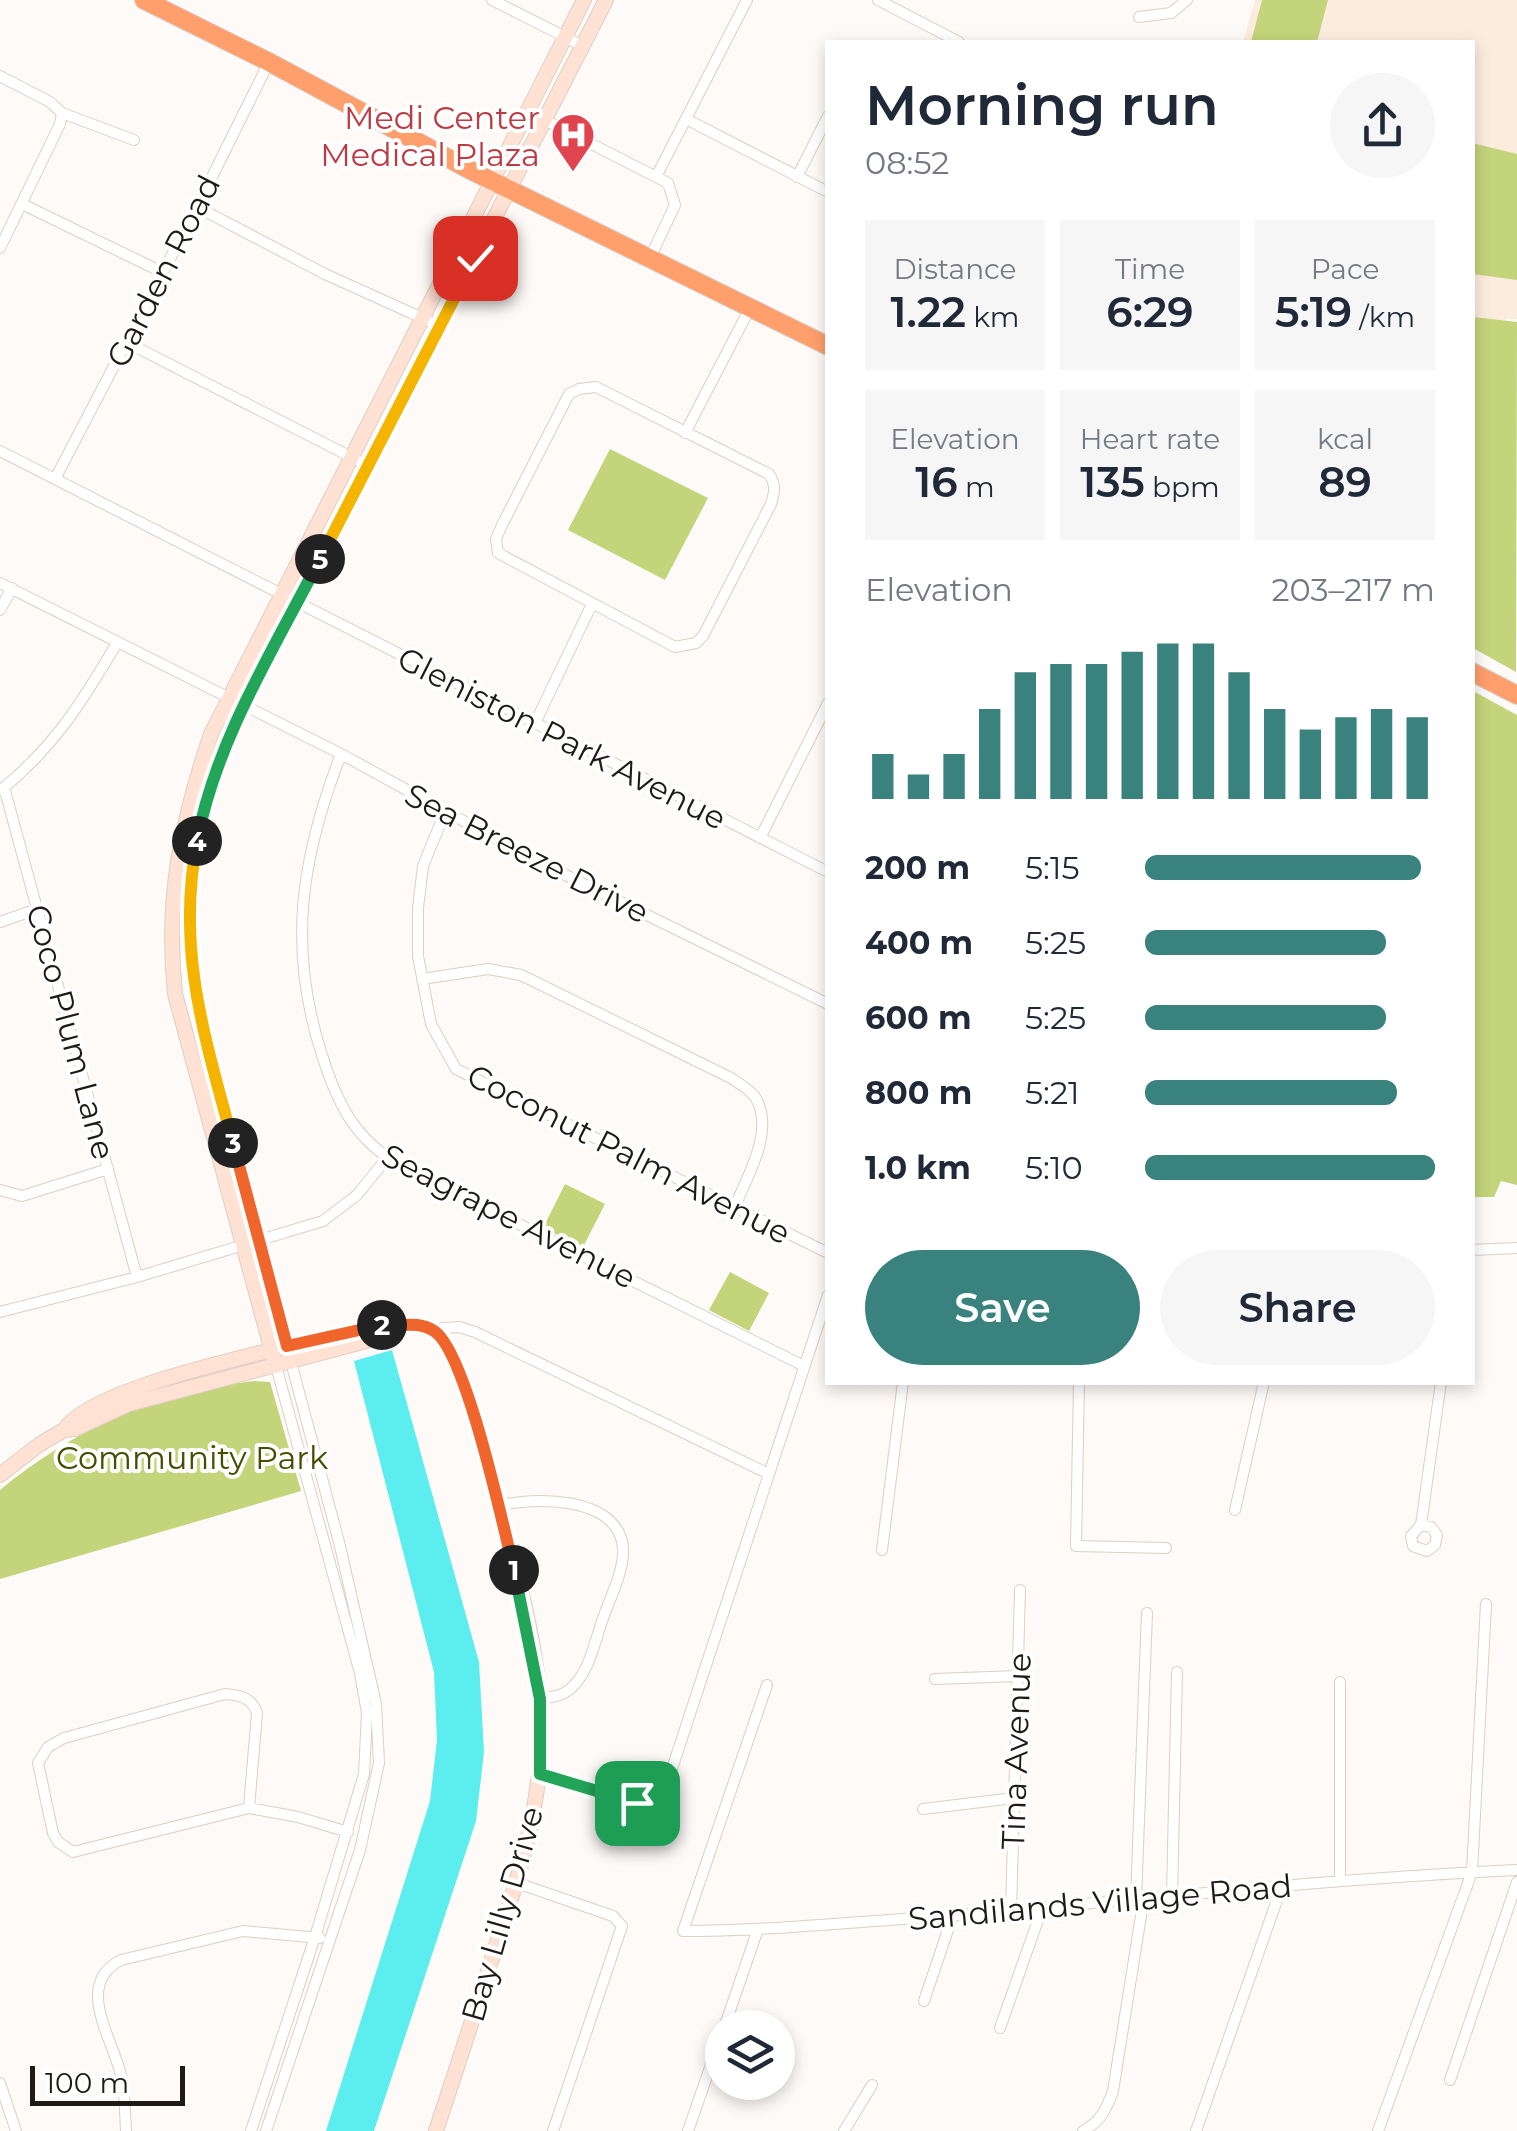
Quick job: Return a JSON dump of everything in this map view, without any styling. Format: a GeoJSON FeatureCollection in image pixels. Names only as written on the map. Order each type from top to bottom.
{"type":"FeatureCollection","features":[{"type":"Feature","properties":{"kind":"highway"},"geometry":{"type":"LineString","coordinates":[[144,0],[492,180],[825,345]]}},
{"type":"Feature","properties":{"kind":"highway"},"geometry":{"type":"LineString","coordinates":[[1475,674],[1517,695]]}},
{"type":"Feature","properties":{"kind":"main road"},"geometry":{"type":"LineString","coordinates":[[252,1243],[181,1025],[175,994],[170,934],[174,878],[188,804],[210,734],[584,0]]}},
{"type":"Feature","properties":{"kind":"main road"},"geometry":{"type":"LineString","coordinates":[[282,1356],[196,1004],[188,912],[201,819],[217,768],[244,706],[606,0]]}},
{"type":"Feature","properties":{"kind":"main road"},"geometry":{"type":"LineString","coordinates":[[0,1475],[64,1430],[70,1421],[145,1386],[282,1356],[378,1324],[411,1324],[431,1329]]}},
{"type":"Feature","properties":{"kind":"main road","name":"Bay Lilly Drive"},"geometry":{"type":"LineString","coordinates":[[431,1329],[447,1344],[458,1366],[530,1640],[540,1699],[540,1774],[517,1883],[436,2131]]}},
{"type":"Feature","properties":{"kind":"street"},"geometry":{"type":"LineString","coordinates":[[492,0],[583,46]]}},
{"type":"Feature","properties":{"kind":"street"},"geometry":{"type":"LineString","coordinates":[[658,175],[747,0]]}},
{"type":"Feature","properties":{"kind":"street"},"geometry":{"type":"LineString","coordinates":[[878,0],[955,40]]}},
{"type":"Feature","properties":{"kind":"street"},"geometry":{"type":"LineString","coordinates":[[1139,17],[1171,13],[1187,0]]}},
{"type":"Feature","properties":{"kind":"street","name":"Garden Road"},"geometry":{"type":"LineString","coordinates":[[55,479],[269,62]]}},
{"type":"Feature","properties":{"kind":"street"},"geometry":{"type":"LineString","coordinates":[[1,80],[50,102],[62,112],[134,140]]}},
{"type":"Feature","properties":{"kind":"street"},"geometry":{"type":"LineString","coordinates":[[527,111],[658,175],[672,188],[675,206],[650,258]]}},
{"type":"Feature","properties":{"kind":"street"},"geometry":{"type":"LineString","coordinates":[[0,248],[60,124],[62,112]]}},
{"type":"Feature","properties":{"kind":"street"},"geometry":{"type":"LineString","coordinates":[[686,119],[825,191]]}},
{"type":"Feature","properties":{"kind":"street"},"geometry":{"type":"LineString","coordinates":[[797,177],[825,122]]}},
{"type":"Feature","properties":{"kind":"street"},"geometry":{"type":"LineString","coordinates":[[22,204],[162,272]]}},
{"type":"Feature","properties":{"kind":"street"},"geometry":{"type":"LineString","coordinates":[[197,207],[325,274],[440,326]]}},
{"type":"Feature","properties":{"kind":"street"},"geometry":{"type":"LineString","coordinates":[[685,433],[750,308]]}},
{"type":"Feature","properties":{"kind":"street"},"geometry":{"type":"LineString","coordinates":[[126,342],[369,466]]}},
{"type":"Feature","properties":{"kind":"street"},"geometry":{"type":"LineString","coordinates":[[596,387],[769,474],[776,490],[696,643],[675,647],[592,604],[505,560],[496,547],[502,524],[570,394],[596,387]]}},
{"type":"Feature","properties":{"kind":"street"},"geometry":{"type":"LineString","coordinates":[[0,451],[280,596]]}},
{"type":"Feature","properties":{"kind":"street","name":"Sea Breeze Drive"},"geometry":{"type":"LineString","coordinates":[[0,582],[341,754],[532,859],[825,1003]]}},
{"type":"Feature","properties":{"kind":"street"},"geometry":{"type":"LineString","coordinates":[[0,610],[12,588]]}},
{"type":"Feature","properties":{"kind":"street","name":"Gleniston Park Avenue"},"geometry":{"type":"LineString","coordinates":[[280,596],[825,870]]}},
{"type":"Feature","properties":{"kind":"street"},"geometry":{"type":"LineString","coordinates":[[534,724],[592,604]]}},
{"type":"Feature","properties":{"kind":"street"},"geometry":{"type":"LineString","coordinates":[[2,789],[32,764],[73,717],[117,644]]}},
{"type":"Feature","properties":{"kind":"street"},"geometry":{"type":"LineString","coordinates":[[760,838],[824,719]]}},
{"type":"Feature","properties":{"kind":"street","name":"Seagrape Avenue"},"geometry":{"type":"LineString","coordinates":[[341,754],[308,858],[300,926],[302,963],[314,1029],[336,1095],[353,1127],[387,1158],[802,1365]]}},
{"type":"Feature","properties":{"kind":"street","name":"Coco Plum Lane"},"geometry":{"type":"LineString","coordinates":[[2,789],[138,1277]]}},
{"type":"Feature","properties":{"kind":"street","name":"Coconut Palm Avenue"},"geometry":{"type":"LineString","coordinates":[[445,812],[423,866],[418,956],[431,1024],[456,1069],[825,1252]]}},
{"type":"Feature","properties":{"kind":"street"},"geometry":{"type":"LineString","coordinates":[[0,922],[37,909]]}},
{"type":"Feature","properties":{"kind":"street"},"geometry":{"type":"LineString","coordinates":[[422,978],[488,969],[521,975],[750,1090],[760,1105],[762,1121],[754,1162],[736,1206]]}},
{"type":"Feature","properties":{"kind":"street"},"geometry":{"type":"LineString","coordinates":[[0,1312],[138,1277],[332,1216],[357,1195],[387,1158]]}},
{"type":"Feature","properties":{"kind":"street"},"geometry":{"type":"LineString","coordinates":[[0,1190],[22,1196],[108,1169]]}},
{"type":"Feature","properties":{"kind":"street"},"geometry":{"type":"LineString","coordinates":[[1475,1250],[1517,1248]]}},
{"type":"Feature","properties":{"kind":"street"},"geometry":{"type":"LineString","coordinates":[[540,1774],[642,1804],[663,1796],[825,1303]]}},
{"type":"Feature","properties":{"kind":"street"},"geometry":{"type":"LineString","coordinates":[[431,1329],[459,1327],[475,1332],[766,1473]]}},
{"type":"Feature","properties":{"kind":"street"},"geometry":{"type":"LineString","coordinates":[[251,2131],[348,1832],[364,1774],[367,1713],[282,1356]]}},
{"type":"Feature","properties":{"kind":"street"},"geometry":{"type":"LineString","coordinates":[[266,2131],[360,1850],[379,1763],[376,1704],[340,1546],[282,1356]]}},
{"type":"Feature","properties":{"kind":"street"},"geometry":{"type":"LineString","coordinates":[[882,1550],[903,1385]]}},
{"type":"Feature","properties":{"kind":"street"},"geometry":{"type":"LineString","coordinates":[[1078,1385],[1076,1546],[1166,1548]]}},
{"type":"Feature","properties":{"kind":"street"},"geometry":{"type":"LineString","coordinates":[[1235,1510],[1263,1385]]}},
{"type":"Feature","properties":{"kind":"street"},"geometry":{"type":"LineString","coordinates":[[1421,1526],[1441,1385]]}},
{"type":"Feature","properties":{"kind":"street"},"geometry":{"type":"LineString","coordinates":[[497,1506],[537,1499],[576,1504],[604,1518],[622,1544],[620,1567],[582,1674],[562,1694],[540,1699]]}},
{"type":"Feature","properties":{"kind":"street","name":"Tina Avenue"},"geometry":{"type":"LineString","coordinates":[[1011,1911],[1020,1590]]}},
{"type":"Feature","properties":{"kind":"street"},"geometry":{"type":"LineString","coordinates":[[1378,2131],[1472,1872],[1486,1604]]}},
{"type":"Feature","properties":{"kind":"street"},"geometry":{"type":"LineString","coordinates":[[1083,2131],[1104,2115],[1113,2091],[1140,1898],[1146,1613]]}},
{"type":"Feature","properties":{"kind":"street"},"geometry":{"type":"LineString","coordinates":[[1172,1895],[1176,1672]]}},
{"type":"Feature","properties":{"kind":"street"},"geometry":{"type":"LineString","coordinates":[[935,1679],[1020,1676]]}},
{"type":"Feature","properties":{"kind":"street"},"geometry":{"type":"LineString","coordinates":[[1340,1682],[1340,1880]]}},
{"type":"Feature","properties":{"kind":"street","name":"Sandilands Village Road"},"geometry":{"type":"LineString","coordinates":[[767,1685],[683,1930],[758,1930],[1340,1880],[1517,1870]]}},
{"type":"Feature","properties":{"kind":"street"},"geometry":{"type":"LineString","coordinates":[[249,1808],[257,1714],[250,1701],[237,1694],[64,1738],[48,1747],[38,1763],[54,1833],[58,1842],[72,1852],[249,1808],[348,1832]]}},
{"type":"Feature","properties":{"kind":"street"},"geometry":{"type":"LineString","coordinates":[[923,1809],[1014,1798]]}},
{"type":"Feature","properties":{"kind":"street"},"geometry":{"type":"LineString","coordinates":[[1450,2080],[1517,1882]]}},
{"type":"Feature","properties":{"kind":"street"},"geometry":{"type":"LineString","coordinates":[[517,1883],[612,1916],[622,1926],[553,2131]]}},
{"type":"Feature","properties":{"kind":"street"},"geometry":{"type":"LineString","coordinates":[[1196,2131],[1282,1886]]}},
{"type":"Feature","properties":{"kind":"street"},"geometry":{"type":"LineString","coordinates":[[1000,2028],[1038,1920],[1037,1908]]}},
{"type":"Feature","properties":{"kind":"street"},"geometry":{"type":"LineString","coordinates":[[924,2000],[953,1915]]}},
{"type":"Feature","properties":{"kind":"street"},"geometry":{"type":"LineString","coordinates":[[730,2010],[758,1930]]}},
{"type":"Feature","properties":{"kind":"street"},"geometry":{"type":"LineString","coordinates":[[126,2131],[121,2075],[97,2002],[98,1980],[108,1966],[243,1931],[330,1940]]}},
{"type":"Feature","properties":{"kind":"street"},"geometry":{"type":"LineString","coordinates":[[0,2082],[16,2131]]}},
{"type":"Feature","properties":{"kind":"street"},"geometry":{"type":"LineString","coordinates":[[688,2131],[705,2082]]}},
{"type":"Feature","properties":{"kind":"street"},"geometry":{"type":"LineString","coordinates":[[844,2131],[872,2085]]}},
{"type":"Feature","properties":{"kind":"shaded area"},"geometry":{"type":"Polygon","coordinates":[[[1255,0],[1517,0],[1517,319],[1507,319],[1475,388],[1475,40],[1244,40],[1255,0]]]}},
{"type":"Feature","properties":{"kind":"green space"},"geometry":{"type":"Polygon","coordinates":[[[1262,0],[1328,0],[1318,40],[1252,40],[1262,0]]]}},
{"type":"Feature","properties":{"kind":"green space"},"geometry":{"type":"Polygon","coordinates":[[[1475,144],[1517,154],[1517,280],[1475,274],[1475,144]]]}},
{"type":"Feature","properties":{"kind":"green space"},"geometry":{"type":"Polygon","coordinates":[[[1475,317],[1517,322],[1516,672],[1475,649],[1475,317]]]}},
{"type":"Feature","properties":{"kind":"green space"},"geometry":{"type":"Polygon","coordinates":[[[610,449],[708,498],[665,580],[568,530],[610,449]]]}},
{"type":"Feature","properties":{"kind":"green space"},"geometry":{"type":"Polygon","coordinates":[[[1475,692],[1517,715],[1517,1185],[1501,1181],[1494,1197],[1475,1197],[1475,692]]]}},
{"type":"Feature","properties":{"kind":"green space"},"geometry":{"type":"Polygon","coordinates":[[[565,1184],[605,1204],[583,1247],[543,1228],[565,1184]]]}},
{"type":"Feature","properties":{"kind":"green space"},"geometry":{"type":"Polygon","coordinates":[[[730,1272],[769,1293],[749,1331],[709,1310],[730,1272]]]}},
{"type":"Feature","properties":{"kind":"green space","name":"Community Park"},"geometry":{"type":"Polygon","coordinates":[[[254,1381],[270,1382],[301,1491],[0,1579],[0,1490],[28,1468],[119,1416],[184,1394],[254,1381]]]}},
{"type":"Feature","properties":{"kind":"water"},"geometry":{"type":"Polygon","coordinates":[[[392,1350],[479,1662],[484,1752],[476,1821],[374,2131],[326,2131],[430,1801],[437,1740],[434,1672],[354,1361],[392,1350]]]}},
{"type":"Feature","properties":{"kind":"place","name":"Medi Center Medical Plaza"},"geometry":{"type":"Point","coordinates":[573,173]}},
{"type":"Feature","properties":{"kind":"route"},"geometry":{"type":"LineString","coordinates":[[475,258],[244,706],[217,768],[192,866],[188,912],[191,970],[196,1004],[287,1346],[378,1324],[417,1324],[443,1338],[458,1366],[518,1582],[540,1699],[540,1774],[637,1803]]}}]}
